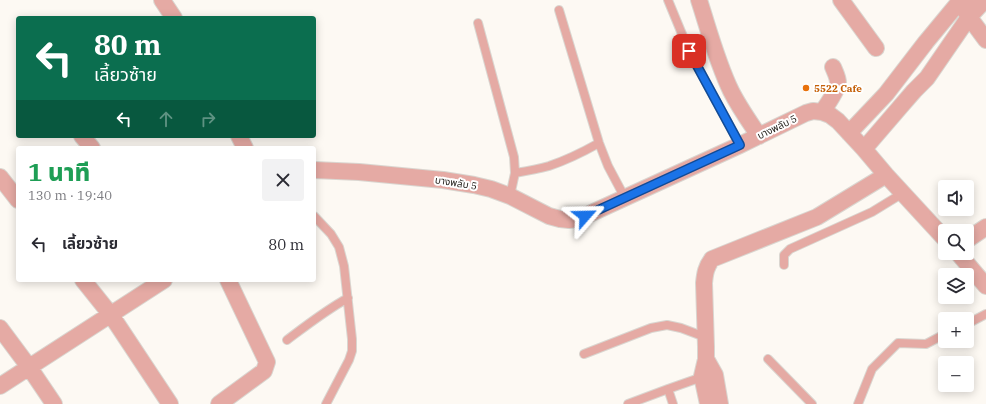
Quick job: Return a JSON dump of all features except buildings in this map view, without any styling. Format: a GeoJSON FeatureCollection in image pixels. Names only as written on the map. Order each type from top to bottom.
{"type":"FeatureCollection","features":[{"type":"Feature","properties":{"kind":"street"},"geometry":{"type":"LineString","coordinates":[[162,0],[173,16]]}},
{"type":"Feature","properties":{"kind":"street"},"geometry":{"type":"LineString","coordinates":[[699,0],[717,57],[731,90],[759,136]]}},
{"type":"Feature","properties":{"kind":"street"},"geometry":{"type":"LineString","coordinates":[[841,0],[876,48]]}},
{"type":"Feature","properties":{"kind":"street"},"geometry":{"type":"LineString","coordinates":[[849,133],[886,94],[926,42],[962,0],[969,17],[986,40]]}},
{"type":"Feature","properties":{"kind":"street"},"geometry":{"type":"LineString","coordinates":[[864,149],[927,78],[969,17],[985,0]]}},
{"type":"Feature","properties":{"kind":"street"},"geometry":{"type":"LineString","coordinates":[[833,67],[838,77],[837,87],[822,112],[830,115],[838,121],[938,231]]}},
{"type":"Feature","properties":{"kind":"street"},"geometry":{"type":"LineString","coordinates":[[896,80],[914,91]]}},
{"type":"Feature","properties":{"kind":"street","name":"บางพลับ 5"},"geometry":{"type":"LineString","coordinates":[[316,170],[359,172],[443,180],[480,186],[510,196],[549,216],[569,220],[585,216],[625,198],[806,113],[813,111],[822,112]]}},
{"type":"Feature","properties":{"kind":"street"},"geometry":{"type":"LineString","coordinates":[[720,404],[709,376],[706,359],[705,273],[707,265],[712,260],[817,217],[886,175]]}},
{"type":"Feature","properties":{"kind":"street"},"geometry":{"type":"LineString","coordinates":[[0,177],[16,197]]}},
{"type":"Feature","properties":{"kind":"street"},"geometry":{"type":"LineString","coordinates":[[974,235],[986,227]]}},
{"type":"Feature","properties":{"kind":"street"},"geometry":{"type":"LineString","coordinates":[[964,260],[986,286]]}},
{"type":"Feature","properties":{"kind":"street"},"geometry":{"type":"LineString","coordinates":[[85,282],[111,315],[170,404]]}},
{"type":"Feature","properties":{"kind":"street"},"geometry":{"type":"LineString","coordinates":[[0,386],[161,282]]}},
{"type":"Feature","properties":{"kind":"street"},"geometry":{"type":"LineString","coordinates":[[219,404],[264,371],[267,362],[229,282]]}},
{"type":"Feature","properties":{"kind":"street"},"geometry":{"type":"LineString","coordinates":[[0,328],[54,404]]}},
{"type":"Feature","properties":{"kind":"street"},"geometry":{"type":"LineString","coordinates":[[708,404],[709,376]]}},
{"type":"Feature","properties":{"kind":"lane"},"geometry":{"type":"LineString","coordinates":[[668,0],[689,51],[740,145]]}},
{"type":"Feature","properties":{"kind":"lane"},"geometry":{"type":"LineString","coordinates":[[559,10],[599,143],[608,166],[625,198]]}},
{"type":"Feature","properties":{"kind":"lane"},"geometry":{"type":"LineString","coordinates":[[478,23],[514,157],[515,173],[510,196]]}},
{"type":"Feature","properties":{"kind":"lane"},"geometry":{"type":"LineString","coordinates":[[515,173],[549,166],[576,155],[599,143]]}},
{"type":"Feature","properties":{"kind":"lane"},"geometry":{"type":"LineString","coordinates":[[784,265],[784,255],[790,249],[872,212],[903,193]]}},
{"type":"Feature","properties":{"kind":"lane"},"geometry":{"type":"LineString","coordinates":[[316,218],[331,234],[339,248],[344,266],[352,339],[352,351],[349,360],[326,404]]}},
{"type":"Feature","properties":{"kind":"lane"},"geometry":{"type":"LineString","coordinates":[[287,340],[312,321],[348,298]]}},
{"type":"Feature","properties":{"kind":"lane"},"geometry":{"type":"LineString","coordinates":[[974,320],[986,314]]}},
{"type":"Feature","properties":{"kind":"lane"},"geometry":{"type":"LineString","coordinates":[[584,354],[651,328],[667,324],[705,337]]}},
{"type":"Feature","properties":{"kind":"lane"},"geometry":{"type":"LineString","coordinates":[[858,404],[872,369],[898,343],[926,344],[938,338]]}},
{"type":"Feature","properties":{"kind":"lane"},"geometry":{"type":"LineString","coordinates":[[768,359],[812,404]]}},
{"type":"Feature","properties":{"kind":"lane"},"geometry":{"type":"LineString","coordinates":[[628,404],[709,376]]}},
{"type":"Feature","properties":{"kind":"lane"},"geometry":{"type":"LineString","coordinates":[[668,389],[673,404]]}},
{"type":"Feature","properties":{"kind":"place","name":"5522 Cafe"},"geometry":{"type":"Point","coordinates":[806,88]}},
{"type":"Feature","properties":{"kind":"route"},"geometry":{"type":"LineString","coordinates":[[585,216],[740,145],[689,51]]}}]}
